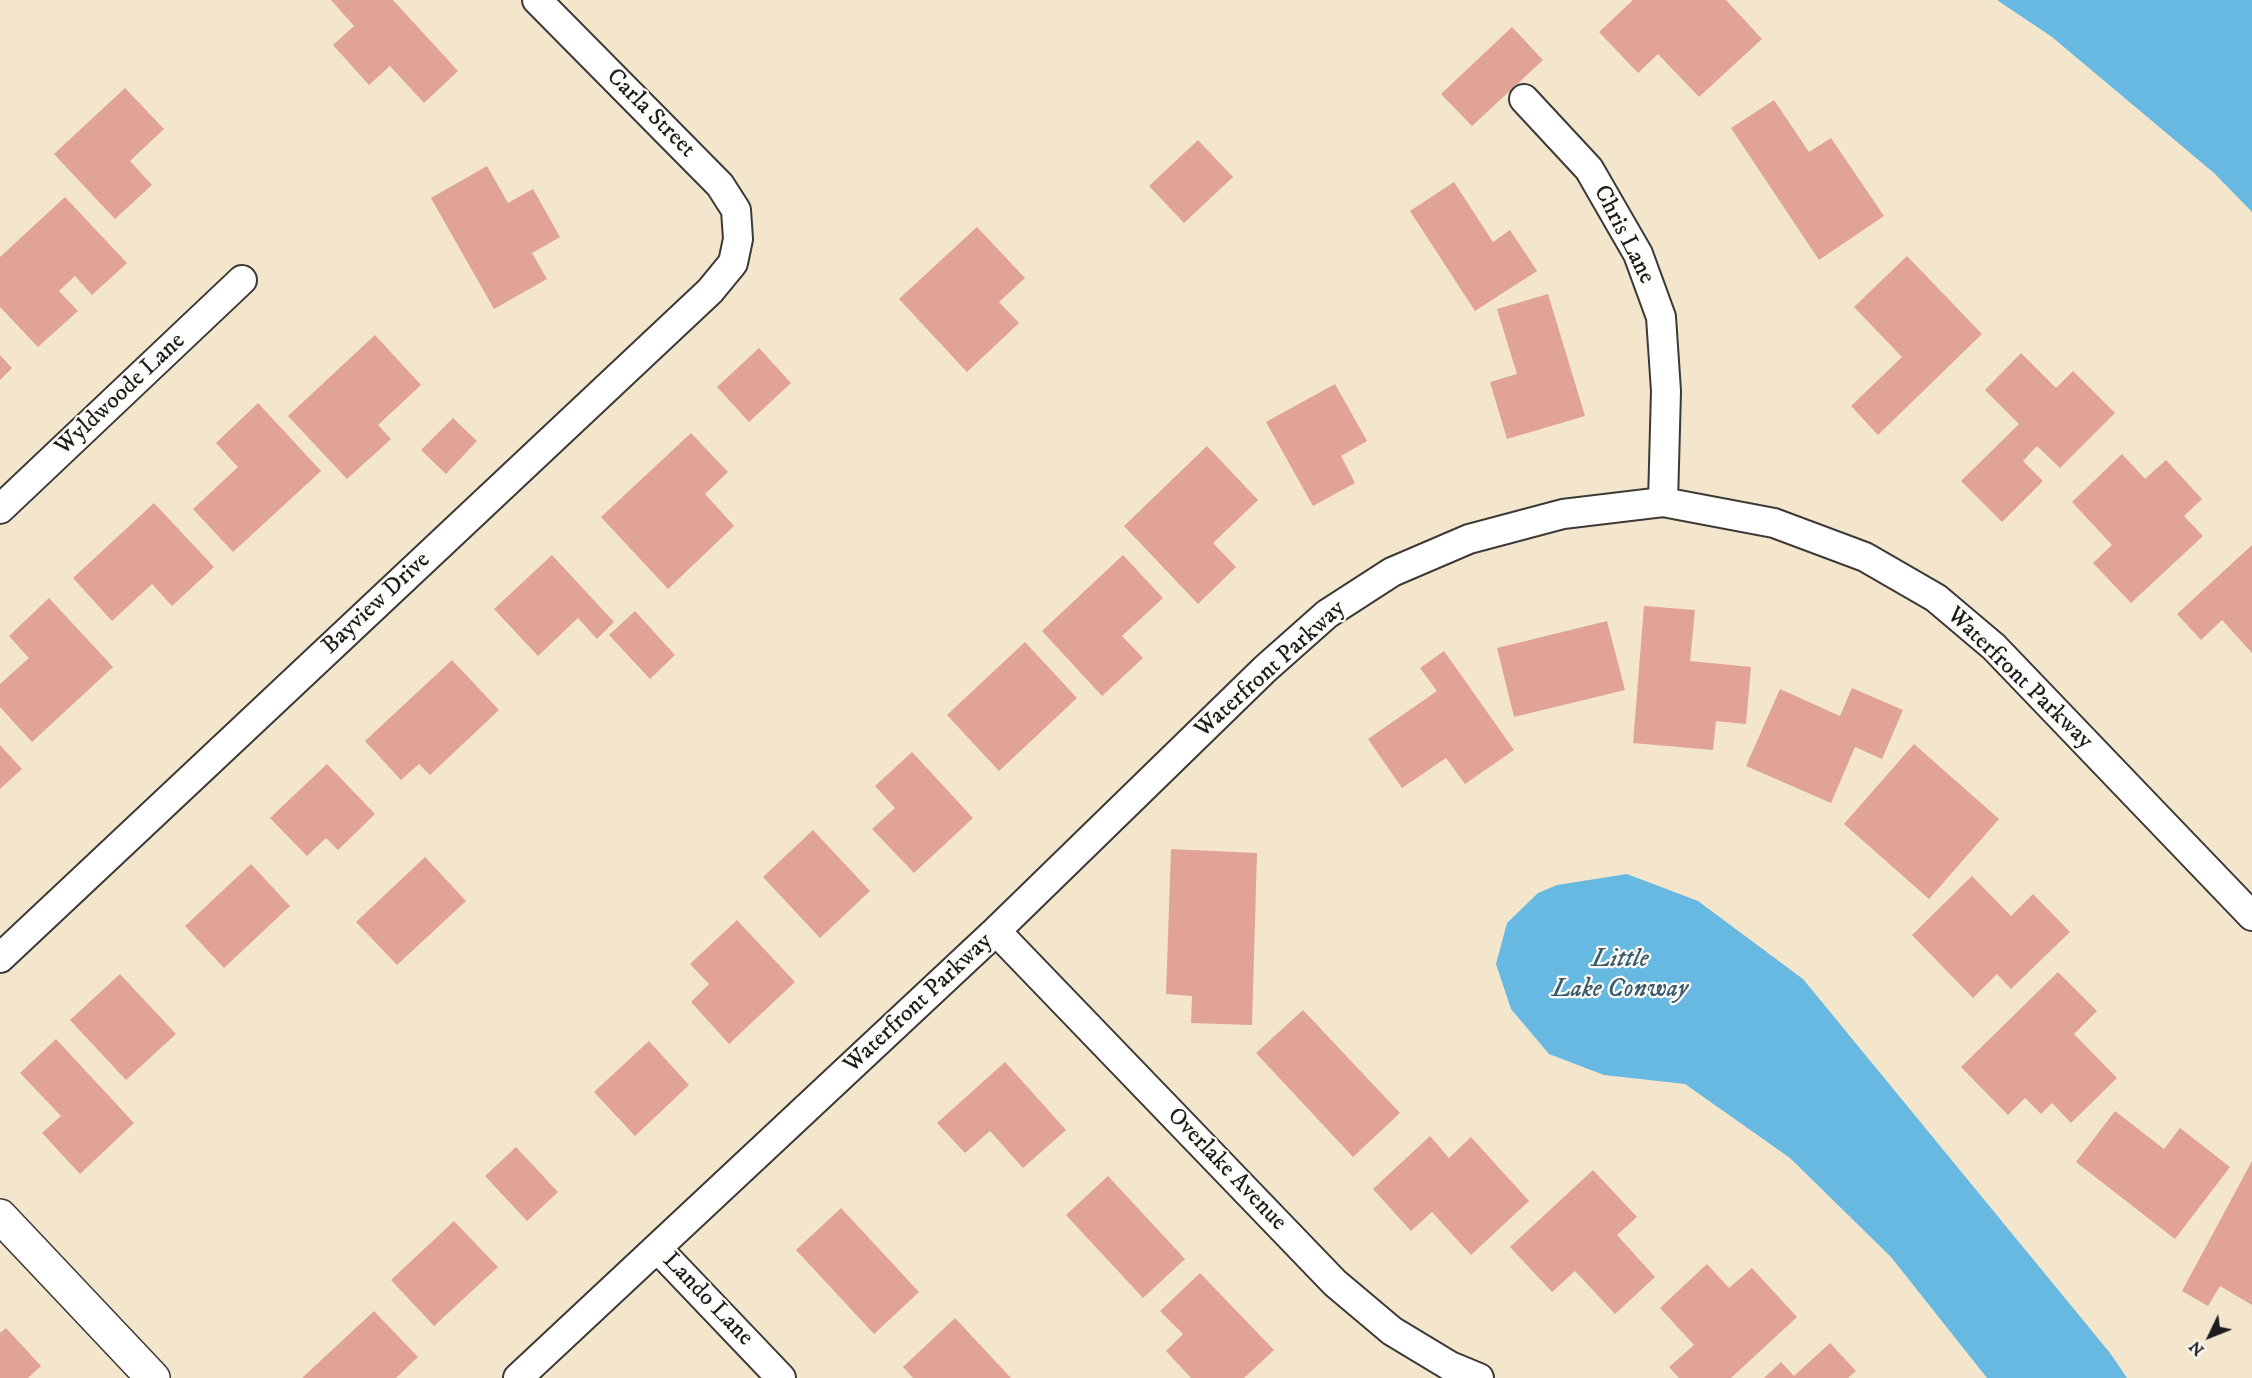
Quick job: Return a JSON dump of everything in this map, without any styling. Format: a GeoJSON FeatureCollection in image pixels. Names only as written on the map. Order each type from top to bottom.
{"type":"FeatureCollection","features":[{"type":"Feature","properties":{"kind":"street","name":"Carla Street"},"geometry":{"type":"LineString","coordinates":[[537,0],[720,184],[736,210],[738,239]]}},
{"type":"Feature","properties":{"kind":"street","name":"Chris Lane"},"geometry":{"type":"LineString","coordinates":[[1524,99],[1589,170],[1638,254],[1661,317],[1666,391],[1663,502]]}},
{"type":"Feature","properties":{"kind":"street","name":"Bayview Drive"},"geometry":{"type":"LineString","coordinates":[[0,958],[710,291],[733,263],[738,239]]}},
{"type":"Feature","properties":{"kind":"street","name":"Wyldwoode Lane"},"geometry":{"type":"LineString","coordinates":[[0,509],[242,280]]}},
{"type":"Feature","properties":{"kind":"street","name":"Waterfront Parkway"},"geometry":{"type":"LineString","coordinates":[[518,1378],[996,931],[1265,669],[1327,614],[1392,572],[1469,539],[1563,514],[1663,502],[1774,523],[1865,558],[1936,597],[1994,647],[2252,916]]}},
{"type":"Feature","properties":{"kind":"street","name":"Overlake Avenue"},"geometry":{"type":"LineString","coordinates":[[996,931],[1335,1283],[1392,1331],[1450,1366],[1479,1378]]}},
{"type":"Feature","properties":{"kind":"street"},"geometry":{"type":"LineString","coordinates":[[0,1216],[153,1378]]}},
{"type":"Feature","properties":{"kind":"street","name":"Lando Lane"},"geometry":{"type":"LineString","coordinates":[[657,1248],[781,1378]]}},
{"type":"Feature","properties":{"kind":"water"},"geometry":{"type":"Polygon","coordinates":[[[1997,0],[2252,0],[2252,212],[2214,173],[2052,37],[1997,0]]]}},
{"type":"Feature","properties":{"kind":"water","name":"Little Lake Conway"},"geometry":{"type":"Polygon","coordinates":[[[1627,874],[1698,901],[1803,979],[2110,1353],[2127,1378],[1987,1378],[1891,1257],[1790,1158],[1685,1084],[1604,1075],[1549,1054],[1511,1009],[1496,964],[1507,923],[1538,893],[1557,885],[1627,874]]]}},
{"type":"Feature","properties":{"kind":"building"},"geometry":{"type":"Polygon","coordinates":[[[331,0],[393,0],[458,71],[424,103],[390,66],[369,85],[333,45],[354,26],[331,0]]]}},
{"type":"Feature","properties":{"kind":"building"},"geometry":{"type":"Polygon","coordinates":[[[1633,0],[1726,0],[1762,39],[1699,97],[1658,54],[1638,73],[1599,32],[1633,0]]]}},
{"type":"Feature","properties":{"kind":"building"},"geometry":{"type":"Polygon","coordinates":[[[1512,27],[1543,60],[1472,126],[1441,94],[1512,27]]]}},
{"type":"Feature","properties":{"kind":"building"},"geometry":{"type":"Polygon","coordinates":[[[125,88],[164,129],[130,161],[152,185],[115,219],[54,154],[125,88]]]}},
{"type":"Feature","properties":{"kind":"building"},"geometry":{"type":"Polygon","coordinates":[[[1774,100],[1809,152],[1831,138],[1884,216],[1819,260],[1731,128],[1774,100]]]}},
{"type":"Feature","properties":{"kind":"building"},"geometry":{"type":"Polygon","coordinates":[[[1198,140],[1233,177],[1184,223],[1149,186],[1198,140]]]}},
{"type":"Feature","properties":{"kind":"building"},"geometry":{"type":"Polygon","coordinates":[[[487,166],[508,203],[533,189],[560,237],[532,253],[547,279],[494,309],[431,198],[487,166]]]}},
{"type":"Feature","properties":{"kind":"building"},"geometry":{"type":"Polygon","coordinates":[[[1454,182],[1493,242],[1510,230],[1537,271],[1475,311],[1410,211],[1454,182]]]}},
{"type":"Feature","properties":{"kind":"building"},"geometry":{"type":"Polygon","coordinates":[[[65,197],[127,263],[92,295],[75,276],[59,291],[78,311],[38,347],[0,307],[0,257],[65,197]]]}},
{"type":"Feature","properties":{"kind":"building"},"geometry":{"type":"Polygon","coordinates":[[[977,227],[1025,278],[999,302],[1019,323],[967,372],[899,299],[977,227]]]}},
{"type":"Feature","properties":{"kind":"building"},"geometry":{"type":"Polygon","coordinates":[[[1907,256],[1982,334],[1878,435],[1851,406],[1902,357],[1854,307],[1907,256]]]}},
{"type":"Feature","properties":{"kind":"building"},"geometry":{"type":"Polygon","coordinates":[[[1548,294],[1585,416],[1507,439],[1490,382],[1517,374],[1497,309],[1548,294]]]}},
{"type":"Feature","properties":{"kind":"building"},"geometry":{"type":"Polygon","coordinates":[[[375,335],[421,385],[378,425],[391,439],[347,479],[288,416],[375,335]]]}},
{"type":"Feature","properties":{"kind":"building"},"geometry":{"type":"Polygon","coordinates":[[[759,348],[791,383],[749,422],[717,387],[759,348]]]}},
{"type":"Feature","properties":{"kind":"building"},"geometry":{"type":"Polygon","coordinates":[[[2021,353],[2056,388],[2073,371],[2115,413],[2060,468],[2037,446],[2023,461],[2043,481],[2002,522],[1961,481],[2019,424],[1985,390],[2021,353]]]}},
{"type":"Feature","properties":{"kind":"building"},"geometry":{"type":"Polygon","coordinates":[[[0,355],[12,368],[0,380],[0,355]]]}},
{"type":"Feature","properties":{"kind":"building"},"geometry":{"type":"Polygon","coordinates":[[[1335,384],[1367,441],[1341,456],[1355,483],[1313,506],[1266,422],[1335,384]]]}},
{"type":"Feature","properties":{"kind":"building"},"geometry":{"type":"Polygon","coordinates":[[[258,403],[321,471],[233,552],[193,509],[238,467],[216,443],[258,403]]]}},
{"type":"Feature","properties":{"kind":"building"},"geometry":{"type":"Polygon","coordinates":[[[453,418],[477,441],[446,474],[421,450],[453,418]]]}},
{"type":"Feature","properties":{"kind":"building"},"geometry":{"type":"Polygon","coordinates":[[[691,433],[728,472],[705,494],[734,526],[668,589],[601,517],[691,433]]]}},
{"type":"Feature","properties":{"kind":"building"},"geometry":{"type":"Polygon","coordinates":[[[1207,446],[1258,500],[1213,543],[1236,567],[1198,604],[1124,526],[1207,446]]]}},
{"type":"Feature","properties":{"kind":"building"},"geometry":{"type":"Polygon","coordinates":[[[2122,454],[2145,479],[2166,460],[2202,499],[2184,516],[2203,536],[2131,603],[2093,563],[2112,545],[2072,502],[2122,454]]]}},
{"type":"Feature","properties":{"kind":"building"},"geometry":{"type":"Polygon","coordinates":[[[154,503],[214,567],[172,606],[152,584],[112,621],[73,578],[154,503]]]}},
{"type":"Feature","properties":{"kind":"building"},"geometry":{"type":"Polygon","coordinates":[[[2252,545],[2252,653],[2222,620],[2201,640],[2177,614],[2252,545]]]}},
{"type":"Feature","properties":{"kind":"building"},"geometry":{"type":"Polygon","coordinates":[[[552,555],[614,622],[597,639],[578,618],[538,656],[494,609],[552,555]]]}},
{"type":"Feature","properties":{"kind":"building"},"geometry":{"type":"Polygon","coordinates":[[[1123,555],[1163,598],[1122,636],[1143,658],[1102,696],[1042,631],[1123,555]]]}},
{"type":"Feature","properties":{"kind":"building"},"geometry":{"type":"Polygon","coordinates":[[[49,598],[113,667],[32,742],[0,707],[0,684],[29,658],[9,636],[49,598]]]}},
{"type":"Feature","properties":{"kind":"building"},"geometry":{"type":"Polygon","coordinates":[[[1644,606],[1695,610],[1690,661],[1751,667],[1746,724],[1716,721],[1713,750],[1633,743],[1644,606]]]}},
{"type":"Feature","properties":{"kind":"building"},"geometry":{"type":"Polygon","coordinates":[[[635,611],[675,655],[650,679],[609,635],[635,611]]]}},
{"type":"Feature","properties":{"kind":"building"},"geometry":{"type":"Polygon","coordinates":[[[1607,621],[1625,690],[1514,717],[1497,648],[1607,621]]]}},
{"type":"Feature","properties":{"kind":"building"},"geometry":{"type":"Polygon","coordinates":[[[1025,642],[1077,698],[999,771],[947,715],[1025,642]]]}},
{"type":"Feature","properties":{"kind":"building"},"geometry":{"type":"Polygon","coordinates":[[[1444,651],[1514,750],[1465,784],[1446,758],[1402,788],[1368,739],[1437,691],[1420,668],[1444,651]]]}},
{"type":"Feature","properties":{"kind":"building"},"geometry":{"type":"Polygon","coordinates":[[[452,660],[499,710],[430,775],[419,764],[401,780],[365,741],[452,660]]]}},
{"type":"Feature","properties":{"kind":"building"},"geometry":{"type":"Polygon","coordinates":[[[1852,688],[1903,710],[1882,759],[1855,747],[1831,803],[1746,766],[1780,689],[1840,716],[1852,688]]]}},
{"type":"Feature","properties":{"kind":"building"},"geometry":{"type":"Polygon","coordinates":[[[1914,744],[1999,819],[1929,899],[1844,824],[1914,744]]]}},
{"type":"Feature","properties":{"kind":"building"},"geometry":{"type":"Polygon","coordinates":[[[0,745],[22,769],[0,789],[0,745]]]}},
{"type":"Feature","properties":{"kind":"building"},"geometry":{"type":"Polygon","coordinates":[[[912,752],[973,818],[914,873],[872,829],[895,808],[875,786],[912,752]]]}},
{"type":"Feature","properties":{"kind":"building"},"geometry":{"type":"Polygon","coordinates":[[[327,764],[375,814],[338,850],[326,838],[307,856],[270,818],[327,764]]]}},
{"type":"Feature","properties":{"kind":"building"},"geometry":{"type":"Polygon","coordinates":[[[813,830],[870,891],[820,938],[763,877],[813,830]]]}},
{"type":"Feature","properties":{"kind":"building"},"geometry":{"type":"Polygon","coordinates":[[[1171,849],[1257,853],[1252,1025],[1191,1023],[1192,996],[1166,994],[1171,849]]]}},
{"type":"Feature","properties":{"kind":"building"},"geometry":{"type":"Polygon","coordinates":[[[425,857],[466,901],[397,965],[356,922],[425,857]]]}},
{"type":"Feature","properties":{"kind":"building"},"geometry":{"type":"Polygon","coordinates":[[[251,864],[290,906],[224,968],[185,926],[251,864]]]}},
{"type":"Feature","properties":{"kind":"building"},"geometry":{"type":"Polygon","coordinates":[[[1972,876],[2011,916],[2033,894],[2070,932],[2011,989],[1997,974],[1973,998],[1912,935],[1972,876]]]}},
{"type":"Feature","properties":{"kind":"building"},"geometry":{"type":"Polygon","coordinates":[[[737,920],[795,982],[729,1044],[691,1002],[709,984],[690,964],[737,920]]]}},
{"type":"Feature","properties":{"kind":"building"},"geometry":{"type":"Polygon","coordinates":[[[2058,972],[2097,1011],[2074,1034],[2117,1078],[2071,1123],[2052,1103],[2041,1114],[2025,1098],[2008,1115],[1961,1067],[2058,972]]]}},
{"type":"Feature","properties":{"kind":"building"},"geometry":{"type":"Polygon","coordinates":[[[120,974],[176,1034],[126,1080],[70,1020],[120,974]]]}},
{"type":"Feature","properties":{"kind":"building"},"geometry":{"type":"Polygon","coordinates":[[[1303,1010],[1400,1113],[1353,1157],[1256,1053],[1303,1010]]]}},
{"type":"Feature","properties":{"kind":"building"},"geometry":{"type":"Polygon","coordinates":[[[56,1039],[134,1123],[80,1174],[42,1133],[61,1116],[20,1073],[56,1039]]]}},
{"type":"Feature","properties":{"kind":"building"},"geometry":{"type":"Polygon","coordinates":[[[649,1041],[689,1085],[635,1136],[594,1092],[649,1041]]]}},
{"type":"Feature","properties":{"kind":"building"},"geometry":{"type":"Polygon","coordinates":[[[1005,1062],[1066,1130],[1023,1168],[990,1131],[965,1153],[937,1123],[1005,1062]]]}},
{"type":"Feature","properties":{"kind":"building"},"geometry":{"type":"Polygon","coordinates":[[[2115,1111],[2164,1149],[2180,1128],[2230,1167],[2175,1239],[2076,1162],[2115,1111]]]}},
{"type":"Feature","properties":{"kind":"building"},"geometry":{"type":"Polygon","coordinates":[[[1430,1136],[1449,1158],[1471,1137],[1529,1201],[1471,1255],[1432,1212],[1411,1231],[1373,1189],[1430,1136]]]}},
{"type":"Feature","properties":{"kind":"building"},"geometry":{"type":"Polygon","coordinates":[[[516,1147],[558,1192],[527,1221],[485,1176],[516,1147]]]}},
{"type":"Feature","properties":{"kind":"building"},"geometry":{"type":"Polygon","coordinates":[[[2252,1161],[2252,1305],[2220,1286],[2208,1306],[2182,1291],[2252,1161]]]}},
{"type":"Feature","properties":{"kind":"building"},"geometry":{"type":"Polygon","coordinates":[[[1593,1170],[1637,1217],[1617,1235],[1655,1277],[1615,1314],[1575,1271],[1552,1292],[1510,1247],[1593,1170]]]}},
{"type":"Feature","properties":{"kind":"building"},"geometry":{"type":"Polygon","coordinates":[[[1108,1176],[1185,1259],[1143,1298],[1066,1215],[1108,1176]]]}},
{"type":"Feature","properties":{"kind":"building"},"geometry":{"type":"Polygon","coordinates":[[[841,1208],[919,1292],[874,1334],[796,1250],[841,1208]]]}},
{"type":"Feature","properties":{"kind":"building"},"geometry":{"type":"Polygon","coordinates":[[[454,1221],[498,1267],[434,1326],[391,1280],[454,1221]]]}},
{"type":"Feature","properties":{"kind":"building"},"geometry":{"type":"Polygon","coordinates":[[[1707,1264],[1729,1288],[1752,1268],[1797,1317],[1731,1378],[1679,1378],[1669,1367],[1694,1345],[1660,1308],[1707,1264]]]}},
{"type":"Feature","properties":{"kind":"building"},"geometry":{"type":"Polygon","coordinates":[[[1200,1273],[1274,1350],[1244,1378],[1191,1378],[1166,1351],[1183,1334],[1160,1311],[1200,1273]]]}},
{"type":"Feature","properties":{"kind":"building"},"geometry":{"type":"Polygon","coordinates":[[[374,1311],[418,1357],[396,1378],[302,1378],[374,1311]]]}},
{"type":"Feature","properties":{"kind":"building"},"geometry":{"type":"Polygon","coordinates":[[[955,1318],[1011,1378],[913,1378],[903,1367],[955,1318]]]}},
{"type":"Feature","properties":{"kind":"building"},"geometry":{"type":"Polygon","coordinates":[[[6,1328],[41,1366],[28,1378],[0,1378],[0,1333],[6,1328]]]}},
{"type":"Feature","properties":{"kind":"building"},"geometry":{"type":"Polygon","coordinates":[[[1830,1343],[1856,1371],[1848,1378],[1764,1378],[1781,1362],[1794,1376],[1830,1343]]]}}]}
